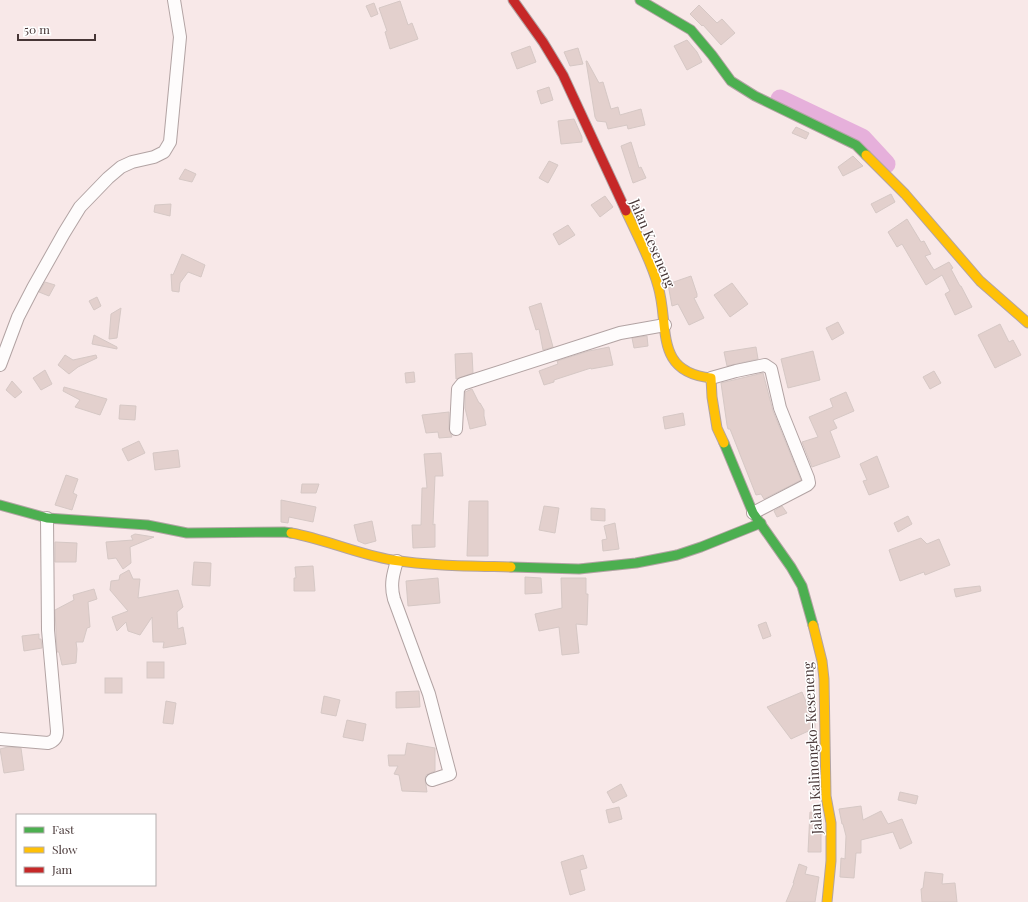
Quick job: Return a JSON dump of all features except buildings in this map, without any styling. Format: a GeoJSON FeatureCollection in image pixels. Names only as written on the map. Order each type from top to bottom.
{"type":"FeatureCollection","features":[{"type":"Feature","properties":{"kind":"street"},"geometry":{"type":"LineString","coordinates":[[0,364],[18,317],[64,232],[80,207],[108,178],[121,167],[132,162],[154,157],[164,152],[170,142],[180,37],[174,0]]}},
{"type":"Feature","properties":{"kind":"street","name":"Jalan Keseneng"},"geometry":{"type":"LineString","coordinates":[[513,0],[546,46],[572,92],[656,279],[661,297],[669,353],[678,366],[691,374],[711,378]]}},
{"type":"Feature","properties":{"kind":"street"},"geometry":{"type":"LineString","coordinates":[[640,0],[691,30],[731,81],[755,96],[856,145],[905,194],[980,281],[1028,323]]}},
{"type":"Feature","properties":{"kind":"street"},"geometry":{"type":"LineString","coordinates":[[456,429],[458,389],[462,384],[620,333],[664,325]]}},
{"type":"Feature","properties":{"kind":"street"},"geometry":{"type":"LineString","coordinates":[[765,365],[771,369],[773,374],[772,378],[780,408],[809,483],[753,513],[717,428],[712,397],[711,378],[765,365]]}},
{"type":"Feature","properties":{"kind":"street"},"geometry":{"type":"LineString","coordinates":[[0,505],[47,518],[147,525],[187,533],[284,532],[309,536],[397,561],[438,565],[579,569],[636,564],[677,555],[761,523]]}},
{"type":"Feature","properties":{"kind":"street","name":"Jalan Kalinongko-Keseneng"},"geometry":{"type":"LineString","coordinates":[[753,513],[791,567],[802,586],[822,661],[824,679],[826,796],[831,823],[831,860],[827,902]]}},
{"type":"Feature","properties":{"kind":"street"},"geometry":{"type":"LineString","coordinates":[[0,739],[48,743],[54,741],[57,737],[48,630],[47,518]]}},
{"type":"Feature","properties":{"kind":"street"},"geometry":{"type":"LineString","coordinates":[[397,561],[392,576],[391,589],[429,694],[450,774],[432,780]]}},
{"type":"Feature","properties":{"kind":"waterway"},"geometry":{"type":"LineString","coordinates":[[780,99],[862,138],[886,164]]}},
{"type":"Feature","properties":{"kind":"traffic: fast"},"geometry":{"type":"LineString","coordinates":[[640,0],[691,30],[731,81],[755,96],[856,145],[866,155]]}},
{"type":"Feature","properties":{"kind":"traffic: fast"},"geometry":{"type":"LineString","coordinates":[[724,443],[753,513],[791,567],[802,586],[813,625]]}},
{"type":"Feature","properties":{"kind":"traffic: fast"},"geometry":{"type":"LineString","coordinates":[[0,505],[47,518],[147,525],[187,533],[291,533]]}},
{"type":"Feature","properties":{"kind":"traffic: fast"},"geometry":{"type":"LineString","coordinates":[[511,567],[579,569],[636,563],[677,555],[761,523]]}},
{"type":"Feature","properties":{"kind":"traffic: slow"},"geometry":{"type":"LineString","coordinates":[[866,155],[905,194],[980,281],[1028,323]]}},
{"type":"Feature","properties":{"kind":"traffic: slow"},"geometry":{"type":"LineString","coordinates":[[626,211],[648,257],[655,276],[661,301],[667,345],[672,357],[680,367],[693,374],[711,378],[712,397],[717,428],[724,443]]}},
{"type":"Feature","properties":{"kind":"traffic: slow"},"geometry":{"type":"LineString","coordinates":[[291,533],[392,560],[437,565],[511,567]]}},
{"type":"Feature","properties":{"kind":"traffic: slow"},"geometry":{"type":"LineString","coordinates":[[813,625],[822,661],[824,679],[826,796],[831,823],[831,861],[827,902]]}},
{"type":"Feature","properties":{"kind":"traffic: jam"},"geometry":{"type":"LineString","coordinates":[[513,0],[543,42],[563,75],[626,211]]}}]}
